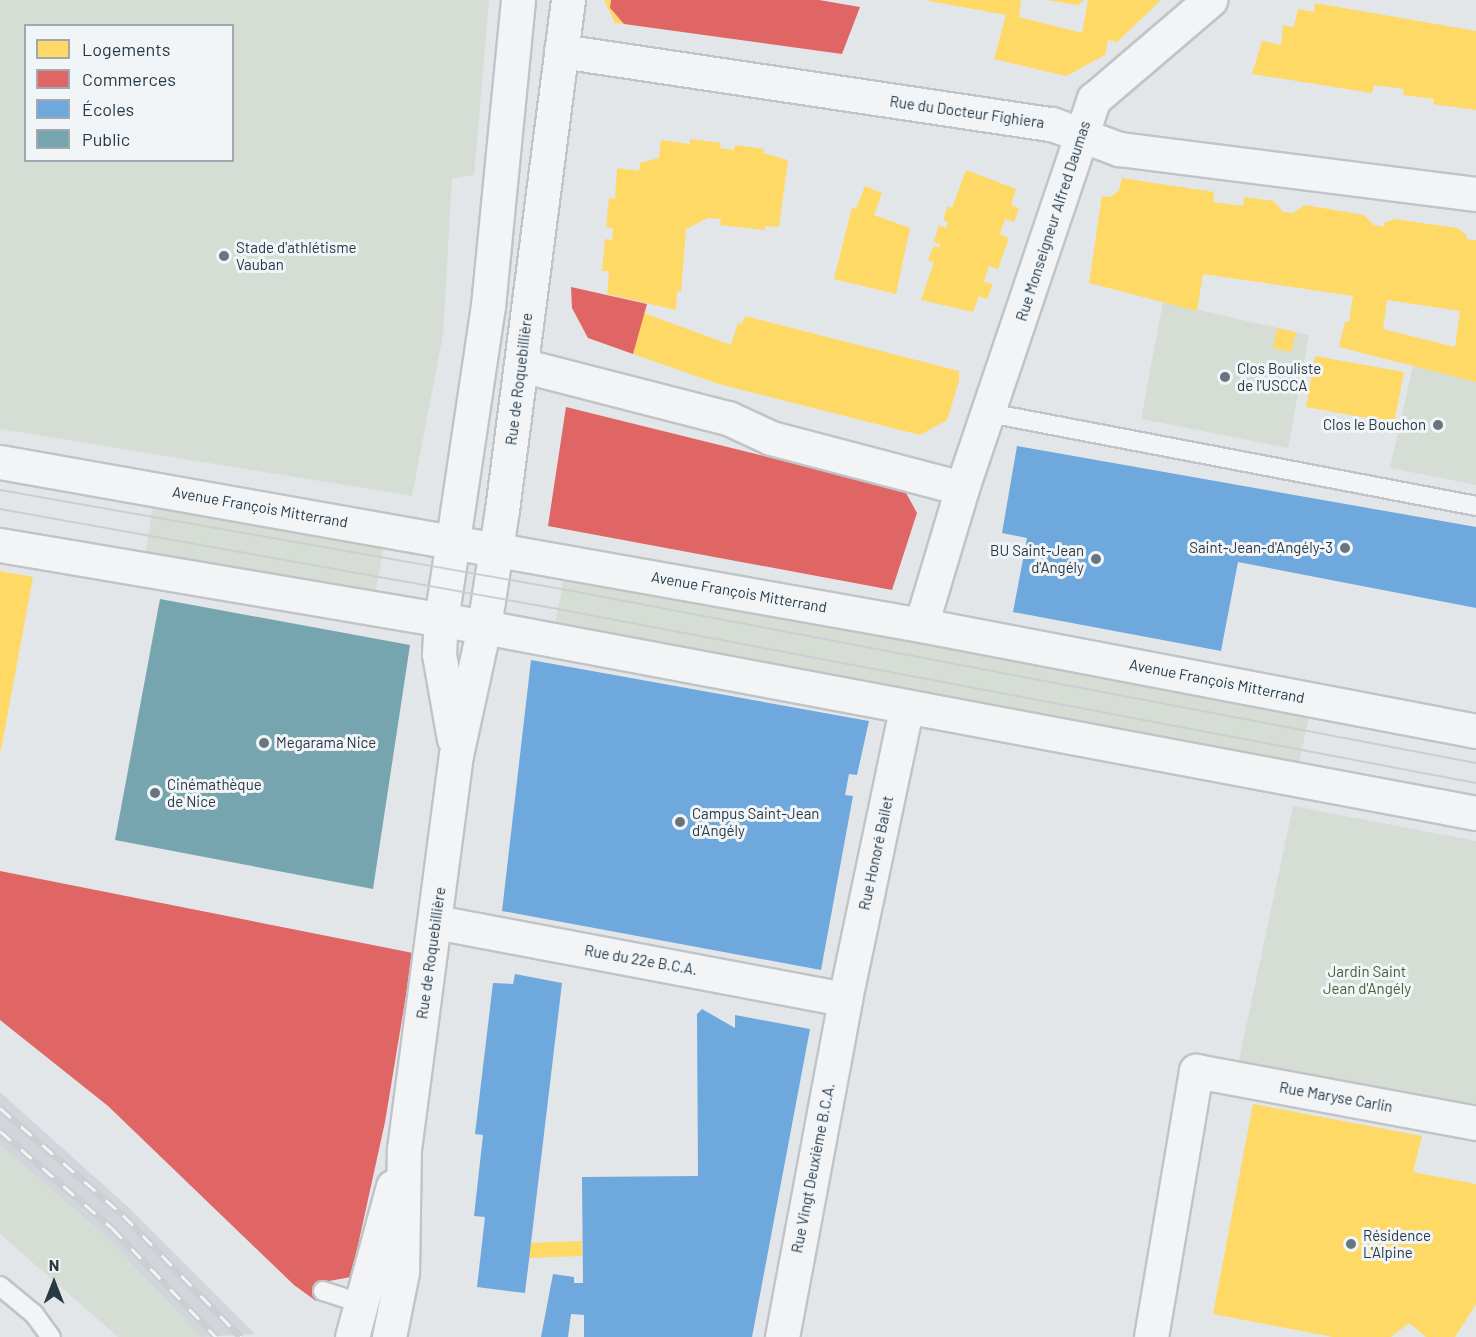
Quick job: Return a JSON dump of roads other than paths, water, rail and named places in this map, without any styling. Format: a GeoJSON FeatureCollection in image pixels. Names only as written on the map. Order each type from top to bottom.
{"type":"FeatureCollection","features":[{"type":"Feature","properties":{"kind":"street","name":"Rue de Roquebillière"},"geometry":{"type":"LineString","coordinates":[[456,755],[440,654],[441,620],[488,306],[518,0]]}},
{"type":"Feature","properties":{"kind":"street","name":"Rue de Roquebillière"},"geometry":{"type":"LineString","coordinates":[[394,1331],[402,1272],[404,1149],[436,922],[456,755],[484,627],[496,548],[568,0]]}},
{"type":"Feature","properties":{"kind":"street","name":"Rue Monseigneur Alfred Daumas"},"geometry":{"type":"LineString","coordinates":[[921,625],[962,488],[1094,99],[1210,0]]}},
{"type":"Feature","properties":{"kind":"street","name":"Rue du Docteur Fighiera"},"geometry":{"type":"LineString","coordinates":[[561,51],[1052,124],[1080,138],[1119,149],[1476,194]]}},
{"type":"Feature","properties":{"kind":"street"},"geometry":{"type":"LineString","coordinates":[[521,365],[728,418],[771,438],[962,488]]}},
{"type":"Feature","properties":{"kind":"street","name":"Avenue François Mitterrand"},"geometry":{"type":"LineString","coordinates":[[0,462],[921,625],[1476,731]]}},
{"type":"Feature","properties":{"kind":"street"},"geometry":{"type":"LineString","coordinates":[[0,545],[484,627],[1476,813]]}},
{"type":"Feature","properties":{"kind":"street","name":"Rue Honoré Bailet"},"geometry":{"type":"LineString","coordinates":[[845,999],[907,706]]}},
{"type":"Feature","properties":{"kind":"street","name":"Rue du 22e B.C.A."},"geometry":{"type":"LineString","coordinates":[[436,922],[845,999]]}},
{"type":"Feature","properties":{"kind":"street","name":"Rue Vingt Deuxième B.C.A."},"geometry":{"type":"LineString","coordinates":[[782,1337],[845,999]]}},
{"type":"Feature","properties":{"kind":"street","name":"Rue Maryse Carlin"},"geometry":{"type":"LineString","coordinates":[[1151,1337],[1196,1071],[1476,1123]]}},
{"type":"Feature","properties":{"kind":"street","name":"Rue de Roquebillière"},"geometry":{"type":"LineString","coordinates":[[352,1337],[404,1149]]}},
{"type":"Feature","properties":{"kind":"lane"},"geometry":{"type":"LineString","coordinates":[[989,413],[1476,506]]}},
{"type":"Feature","properties":{"kind":"lane"},"geometry":{"type":"LineString","coordinates":[[0,1286],[34,1314],[51,1337]]}},
{"type":"Feature","properties":{"kind":"lane"},"geometry":{"type":"LineString","coordinates":[[322,1291],[360,1304]]}},
{"type":"Feature","properties":{"kind":"tram line"},"geometry":{"type":"LineString","coordinates":[[0,490],[562,589],[1476,763]]}},
{"type":"Feature","properties":{"kind":"tram line"},"geometry":{"type":"LineString","coordinates":[[0,509],[558,609],[1476,783]]}},
{"type":"Feature","properties":{"kind":"railway"},"geometry":{"type":"LineString","coordinates":[[0,1108],[123,1215],[241,1337]]}},
{"type":"Feature","properties":{"kind":"railway"},"geometry":{"type":"LineString","coordinates":[[0,1131],[112,1228],[216,1337]]}},
{"type":"Feature","properties":{"kind":"place","name":"Stade d'athlétisme Vauban"},"geometry":{"type":"Point","coordinates":[224,256]}},
{"type":"Feature","properties":{"kind":"place","name":"Clos Bouliste de l'USCCA"},"geometry":{"type":"Point","coordinates":[1225,377]}},
{"type":"Feature","properties":{"kind":"place","name":"Clos le Bouchon"},"geometry":{"type":"Point","coordinates":[1438,425]}},
{"type":"Feature","properties":{"kind":"place","name":"Saint-Jean-d'Angély-3"},"geometry":{"type":"Point","coordinates":[1345,548]}},
{"type":"Feature","properties":{"kind":"place","name":"BU Saint-Jean d'Angély"},"geometry":{"type":"Point","coordinates":[1096,559]}},
{"type":"Feature","properties":{"kind":"place","name":"Megarama Nice"},"geometry":{"type":"Point","coordinates":[264,743]}},
{"type":"Feature","properties":{"kind":"place","name":"Cinémathèque de Nice"},"geometry":{"type":"Point","coordinates":[155,793]}},
{"type":"Feature","properties":{"kind":"place","name":"Campus Saint-Jean d'Angély"},"geometry":{"type":"Point","coordinates":[680,822]}},
{"type":"Feature","properties":{"kind":"place","name":"Résidence L'Alpine"},"geometry":{"type":"Point","coordinates":[1351,1244]}},
{"type":"Feature","properties":{"kind":"park label","name":"Jardin Saint Jean d'Angély"},"geometry":{"type":"Point","coordinates":[1367,980]}}]}
